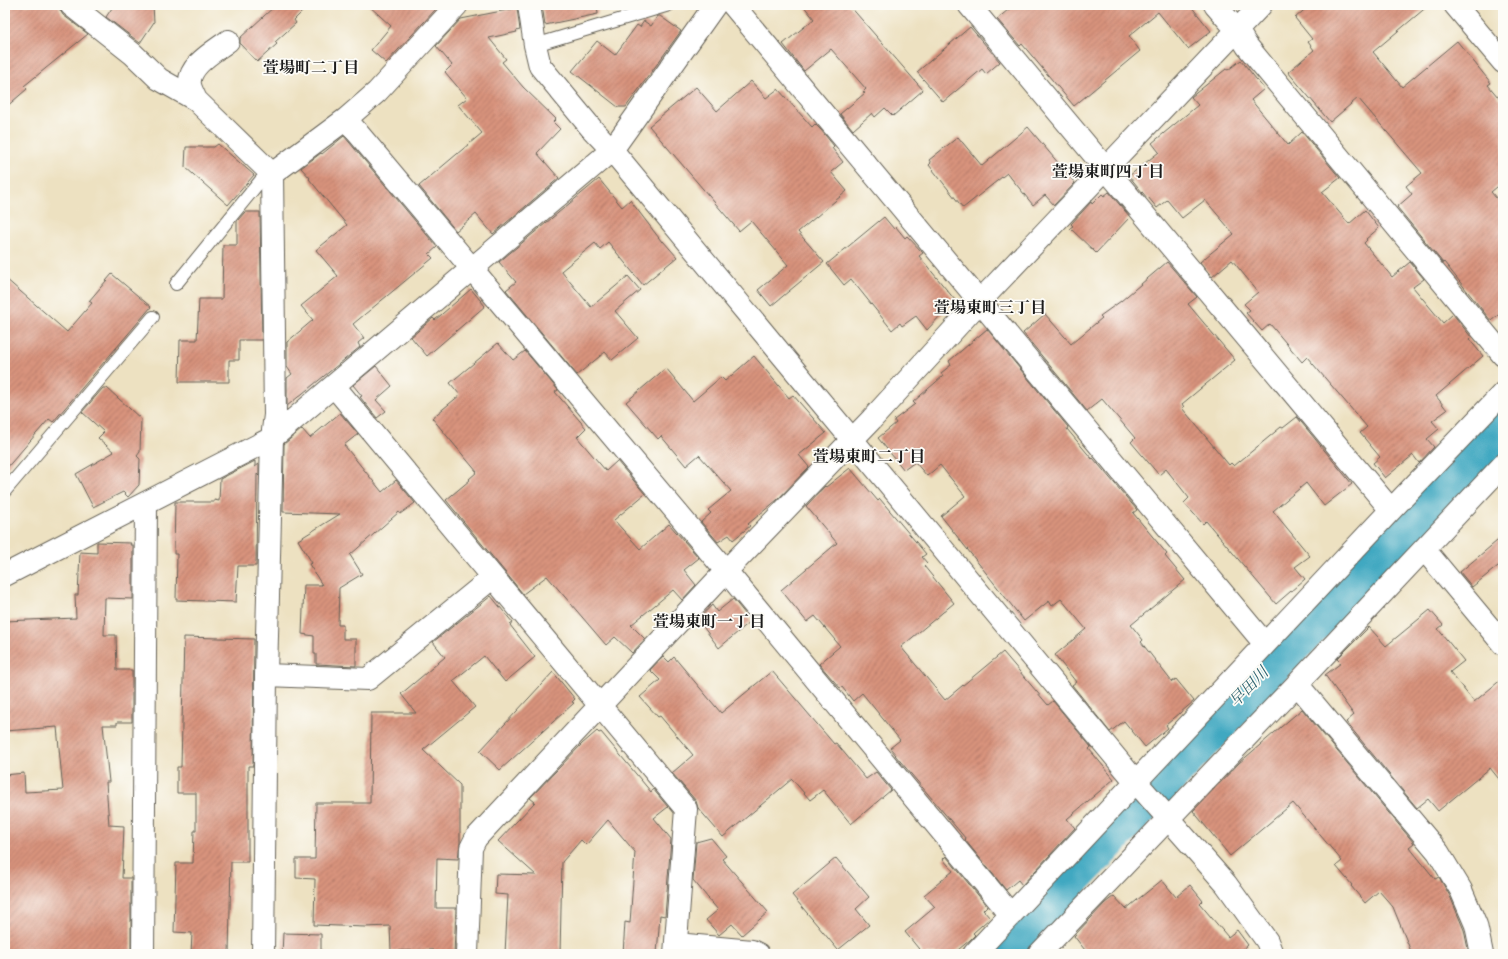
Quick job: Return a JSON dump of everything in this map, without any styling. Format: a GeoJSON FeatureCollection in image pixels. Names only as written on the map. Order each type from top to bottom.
{"type":"FeatureCollection","features":[{"type":"Feature","properties":{"kind":"street"},"geometry":{"type":"LineString","coordinates":[[71,5],[133,54],[159,79],[196,100],[272,174],[274,414],[272,438],[266,675],[263,954]]}},
{"type":"Feature","properties":{"kind":"street"},"geometry":{"type":"LineString","coordinates":[[272,174],[346,119],[377,92],[457,5]]}},
{"type":"Feature","properties":{"kind":"street"},"geometry":{"type":"LineString","coordinates":[[529,5],[540,66],[592,129],[612,150],[1138,785],[1226,884],[1266,941],[1272,954]]}},
{"type":"Feature","properties":{"kind":"street"},"geometry":{"type":"LineString","coordinates":[[5,575],[272,438],[612,150],[715,5]]}},
{"type":"Feature","properties":{"kind":"street"},"geometry":{"type":"LineString","coordinates":[[733,5],[1265,644]]}},
{"type":"Feature","properties":{"kind":"street"},"geometry":{"type":"LineString","coordinates":[[969,5],[1391,510]]}},
{"type":"Feature","properties":{"kind":"street"},"geometry":{"type":"LineString","coordinates":[[1215,5],[1237,30],[1257,58],[1503,355]]}},
{"type":"Feature","properties":{"kind":"street"},"geometry":{"type":"LineString","coordinates":[[468,954],[471,848],[476,838],[726,571],[852,440],[980,301],[1261,5]]}},
{"type":"Feature","properties":{"kind":"street"},"geometry":{"type":"LineString","coordinates":[[1455,5],[1503,62]]}},
{"type":"Feature","properties":{"kind":"street"},"geometry":{"type":"LineString","coordinates":[[196,100],[190,85],[190,74],[195,67],[228,42]]}},
{"type":"Feature","properties":{"kind":"street"},"geometry":{"type":"LineString","coordinates":[[346,119],[726,571],[1011,915]]}},
{"type":"Feature","properties":{"kind":"street"},"geometry":{"type":"LineString","coordinates":[[334,386],[492,578],[686,809],[676,949],[752,951],[758,954]]}},
{"type":"Feature","properties":{"kind":"street"},"geometry":{"type":"LineString","coordinates":[[974,954],[1138,785],[1265,644],[1503,393]]}},
{"type":"Feature","properties":{"kind":"street"},"geometry":{"type":"LineString","coordinates":[[1042,953],[1166,815],[1297,684],[1503,465]]}},
{"type":"Feature","properties":{"kind":"street"},"geometry":{"type":"LineString","coordinates":[[143,954],[146,503]]}},
{"type":"Feature","properties":{"kind":"street"},"geometry":{"type":"LineString","coordinates":[[1424,549],[1503,644]]}},
{"type":"Feature","properties":{"kind":"street"},"geometry":{"type":"LineString","coordinates":[[266,675],[368,679],[492,578]]}},
{"type":"Feature","properties":{"kind":"street"},"geometry":{"type":"LineString","coordinates":[[1297,684],[1438,852],[1461,890],[1476,925],[1482,954]]}},
{"type":"Feature","properties":{"kind":"lane"},"geometry":{"type":"LineString","coordinates":[[535,44],[669,5]]}},
{"type":"Feature","properties":{"kind":"lane"},"geometry":{"type":"LineString","coordinates":[[176,284],[261,180],[272,174]]}},
{"type":"Feature","properties":{"kind":"lane"},"geometry":{"type":"LineString","coordinates":[[5,491],[153,317]]}},
{"type":"Feature","properties":{"kind":"building"},"geometry":{"type":"Polygon","coordinates":[[[5,5],[59,5],[63,15],[88,34],[24,86],[27,89],[5,108],[5,5]]]}},
{"type":"Feature","properties":{"kind":"building"},"geometry":{"type":"Polygon","coordinates":[[[114,5],[153,5],[154,22],[140,43],[106,17],[114,5]]]}},
{"type":"Feature","properties":{"kind":"building"},"geometry":{"type":"Polygon","coordinates":[[[276,5],[309,5],[294,20],[296,23],[275,42],[277,44],[257,62],[240,44],[240,38],[276,5]]]}},
{"type":"Feature","properties":{"kind":"building"},"geometry":{"type":"Polygon","coordinates":[[[368,5],[432,5],[436,9],[386,63],[371,50],[391,26],[368,5]]]}},
{"type":"Feature","properties":{"kind":"building"},"geometry":{"type":"Polygon","coordinates":[[[542,5],[597,5],[598,14],[545,25],[542,5]]]}},
{"type":"Feature","properties":{"kind":"building"},"geometry":{"type":"Polygon","coordinates":[[[803,5],[849,5],[923,90],[893,116],[885,108],[875,117],[872,113],[853,130],[840,114],[865,93],[863,92],[866,89],[831,49],[804,71],[783,44],[814,19],[803,5]]]}},
{"type":"Feature","properties":{"kind":"building"},"geometry":{"type":"Polygon","coordinates":[[[1014,5],[1190,5],[1211,31],[1188,49],[1158,12],[1129,36],[1140,51],[1074,106],[1022,44],[1020,46],[997,19],[1014,5]]]}},
{"type":"Feature","properties":{"kind":"building"},"geometry":{"type":"Polygon","coordinates":[[[1310,5],[1429,5],[1373,52],[1402,87],[1457,41],[1491,83],[1488,85],[1503,103],[1503,182],[1491,192],[1503,206],[1503,311],[1491,321],[1444,262],[1443,263],[1397,207],[1412,194],[1406,186],[1422,173],[1358,98],[1330,122],[1288,72],[1314,50],[1308,42],[1312,39],[1295,18],[1310,5]]]}},
{"type":"Feature","properties":{"kind":"building"},"geometry":{"type":"Polygon","coordinates":[[[517,8],[520,30],[489,38],[506,59],[502,62],[523,87],[556,119],[553,122],[560,129],[537,153],[559,178],[493,234],[476,214],[456,231],[419,186],[482,133],[458,105],[467,98],[445,72],[452,65],[436,46],[461,19],[517,8]]]}},
{"type":"Feature","properties":{"kind":"building"},"geometry":{"type":"Polygon","coordinates":[[[658,16],[681,31],[626,107],[618,107],[572,71],[597,41],[615,55],[637,25],[640,27],[644,21],[651,26],[658,16]]]}},
{"type":"Feature","properties":{"kind":"building"},"geometry":{"type":"Polygon","coordinates":[[[970,27],[1000,62],[986,74],[982,69],[943,102],[917,72],[970,27]]]}},
{"type":"Feature","properties":{"kind":"building"},"geometry":{"type":"Polygon","coordinates":[[[1241,60],[1264,89],[1251,100],[1288,145],[1302,132],[1340,178],[1322,192],[1349,224],[1365,210],[1379,228],[1366,239],[1367,240],[1364,243],[1392,277],[1410,262],[1424,279],[1413,287],[1443,323],[1453,314],[1471,337],[1469,339],[1483,356],[1436,396],[1447,410],[1432,421],[1439,429],[1427,439],[1434,447],[1419,463],[1413,455],[1385,478],[1373,463],[1380,457],[1360,433],[1367,427],[1307,357],[1302,362],[1270,324],[1262,331],[1246,313],[1250,310],[1244,304],[1258,292],[1232,260],[1212,277],[1200,262],[1234,234],[1205,200],[1182,218],[1167,200],[1157,208],[1129,176],[1159,152],[1152,143],[1198,105],[1191,97],[1226,69],[1228,70],[1241,60]]]}},
{"type":"Feature","properties":{"kind":"building"},"geometry":{"type":"Polygon","coordinates":[[[751,81],[766,98],[778,89],[812,127],[815,124],[821,130],[834,146],[832,148],[843,162],[831,172],[847,191],[798,232],[824,262],[771,306],[758,290],[788,265],[751,221],[739,231],[649,126],[696,87],[717,111],[751,81]]]}},
{"type":"Feature","properties":{"kind":"building"},"geometry":{"type":"Polygon","coordinates":[[[1028,127],[1075,183],[1054,205],[1045,195],[1033,205],[1007,173],[963,208],[929,165],[931,163],[929,160],[958,137],[982,166],[1028,127]]]}},
{"type":"Feature","properties":{"kind":"building"},"geometry":{"type":"Polygon","coordinates":[[[344,136],[437,247],[429,254],[433,258],[353,324],[364,338],[358,343],[360,347],[287,406],[287,378],[292,374],[287,367],[287,342],[313,320],[301,306],[338,276],[316,250],[347,225],[301,168],[321,153],[322,154],[344,136]]]}},
{"type":"Feature","properties":{"kind":"building"},"geometry":{"type":"Polygon","coordinates":[[[218,144],[254,175],[228,205],[185,167],[186,147],[214,147],[218,144]]]}},
{"type":"Feature","properties":{"kind":"building"},"geometry":{"type":"Polygon","coordinates":[[[599,179],[622,207],[630,200],[662,242],[663,241],[677,257],[643,285],[608,242],[600,249],[595,243],[561,271],[591,307],[628,276],[640,290],[615,311],[638,338],[612,360],[605,352],[577,375],[506,290],[516,282],[499,262],[599,179]]]}},
{"type":"Feature","properties":{"kind":"building"},"geometry":{"type":"Polygon","coordinates":[[[1109,192],[1130,217],[1096,253],[1070,228],[1073,226],[1071,224],[1091,202],[1092,204],[1102,194],[1104,196],[1109,192]]]}},
{"type":"Feature","properties":{"kind":"building"},"geometry":{"type":"Polygon","coordinates":[[[245,212],[260,212],[262,340],[239,340],[239,360],[229,360],[229,382],[179,382],[180,340],[197,340],[199,299],[222,299],[223,245],[237,245],[237,221],[245,212]]]}},
{"type":"Feature","properties":{"kind":"building"},"geometry":{"type":"Polygon","coordinates":[[[884,217],[894,229],[896,227],[905,238],[907,236],[923,253],[919,256],[955,300],[927,330],[916,316],[902,326],[900,323],[892,330],[851,279],[844,285],[827,264],[884,217]]]}},
{"type":"Feature","properties":{"kind":"building"},"geometry":{"type":"Polygon","coordinates":[[[1167,262],[1197,297],[1188,304],[1235,360],[1182,404],[1184,407],[1182,408],[1229,465],[1231,463],[1234,466],[1281,427],[1283,428],[1297,417],[1352,484],[1324,506],[1306,483],[1273,511],[1310,556],[1295,567],[1305,579],[1276,604],[1206,521],[1203,524],[1184,503],[1189,498],[1166,469],[1159,475],[1131,442],[1135,438],[1102,399],[1087,411],[1023,333],[1045,314],[1071,344],[1102,318],[1100,316],[1121,301],[1167,262]]]}},
{"type":"Feature","properties":{"kind":"building"},"geometry":{"type":"Polygon","coordinates":[[[112,274],[151,307],[53,422],[49,419],[5,470],[5,278],[67,332],[92,303],[89,301],[112,274]]]}},
{"type":"Feature","properties":{"kind":"building"},"geometry":{"type":"Polygon","coordinates":[[[471,289],[485,306],[427,356],[411,337],[433,318],[435,320],[471,289]]]}},
{"type":"Feature","properties":{"kind":"building"},"geometry":{"type":"Polygon","coordinates":[[[987,329],[1068,427],[1067,429],[1137,510],[1133,513],[1167,554],[1165,556],[1185,580],[1131,625],[1143,640],[1141,642],[1172,682],[1176,679],[1194,701],[1166,725],[1168,728],[1145,747],[1124,721],[1110,732],[1072,685],[1076,682],[1055,655],[1086,629],[1061,599],[1052,606],[1049,601],[1024,621],[941,516],[965,496],[940,465],[927,476],[915,462],[904,470],[878,438],[896,423],[894,420],[915,404],[913,402],[943,376],[941,373],[951,365],[949,361],[987,329]]]}},
{"type":"Feature","properties":{"kind":"building"},"geometry":{"type":"Polygon","coordinates":[[[498,343],[513,360],[525,351],[558,390],[555,392],[586,428],[577,437],[606,471],[617,461],[645,494],[614,520],[640,549],[669,524],[699,558],[684,570],[696,585],[682,600],[673,590],[631,625],[645,639],[632,653],[615,637],[606,645],[547,576],[523,594],[446,500],[470,480],[469,479],[477,472],[432,418],[460,395],[450,383],[498,343]]]}},
{"type":"Feature","properties":{"kind":"building"},"geometry":{"type":"Polygon","coordinates":[[[754,356],[789,398],[793,395],[826,433],[799,455],[809,467],[777,500],[748,524],[750,526],[733,540],[729,535],[718,542],[701,522],[711,513],[708,510],[731,491],[699,455],[686,466],[661,436],[658,439],[626,402],[666,368],[693,401],[721,377],[725,381],[754,356]]]}},
{"type":"Feature","properties":{"kind":"building"},"geometry":{"type":"Polygon","coordinates":[[[376,366],[392,386],[376,400],[386,411],[377,418],[360,397],[362,396],[353,385],[376,366]]]}},
{"type":"Feature","properties":{"kind":"building"},"geometry":{"type":"Polygon","coordinates":[[[103,388],[107,388],[141,419],[140,452],[137,456],[140,459],[139,485],[128,497],[123,492],[93,507],[76,474],[114,452],[98,438],[104,432],[82,412],[103,388]]]}},
{"type":"Feature","properties":{"kind":"building"},"geometry":{"type":"Polygon","coordinates":[[[340,413],[358,434],[344,445],[382,492],[396,480],[415,503],[400,514],[399,512],[350,555],[362,574],[339,588],[338,625],[343,625],[343,639],[356,639],[356,666],[316,664],[316,654],[314,654],[314,636],[302,634],[304,585],[322,585],[309,564],[312,563],[298,540],[340,514],[283,512],[284,444],[302,429],[310,438],[340,413]]]}},
{"type":"Feature","properties":{"kind":"building"},"geometry":{"type":"Polygon","coordinates":[[[255,461],[255,467],[259,464],[259,476],[257,474],[256,566],[238,566],[236,602],[176,600],[177,554],[174,554],[175,502],[219,501],[220,479],[255,461]]]}},
{"type":"Feature","properties":{"kind":"building"},"geometry":{"type":"Polygon","coordinates":[[[850,468],[878,501],[880,499],[926,554],[922,557],[927,563],[924,566],[954,603],[901,647],[945,700],[1003,652],[1048,705],[1053,701],[1091,747],[1089,749],[1114,779],[1067,819],[1075,828],[1022,885],[1018,880],[1006,890],[965,840],[966,839],[895,755],[890,748],[900,740],[862,693],[853,701],[842,687],[840,688],[819,664],[840,646],[815,616],[807,622],[781,590],[837,543],[806,506],[825,486],[826,487],[850,468]]]}},
{"type":"Feature","properties":{"kind":"building"},"geometry":{"type":"Polygon","coordinates":[[[1503,536],[1503,562],[1472,587],[1460,572],[1503,536]]]}},
{"type":"Feature","properties":{"kind":"building"},"geometry":{"type":"Polygon","coordinates":[[[97,542],[131,543],[130,545],[133,545],[133,599],[105,598],[104,635],[116,635],[117,670],[132,670],[132,722],[117,722],[117,725],[103,725],[109,782],[106,782],[109,825],[124,826],[122,878],[131,878],[131,954],[5,954],[5,775],[24,773],[25,792],[63,790],[57,727],[5,731],[5,621],[76,618],[75,595],[78,595],[80,552],[97,553],[97,542]]]}},
{"type":"Feature","properties":{"kind":"building"},"geometry":{"type":"Polygon","coordinates":[[[491,596],[513,623],[510,625],[535,657],[505,682],[484,656],[453,681],[475,707],[423,750],[460,785],[460,843],[458,859],[437,858],[436,908],[456,908],[454,954],[433,953],[433,950],[391,951],[390,926],[365,927],[314,925],[315,879],[296,878],[296,859],[315,859],[316,803],[370,803],[371,713],[416,713],[401,694],[445,657],[433,642],[491,596]]]}},
{"type":"Feature","properties":{"kind":"building"},"geometry":{"type":"Polygon","coordinates":[[[733,599],[751,621],[719,648],[698,620],[712,605],[717,612],[733,599]]]}},
{"type":"Feature","properties":{"kind":"building"},"geometry":{"type":"Polygon","coordinates":[[[1430,610],[1443,625],[1438,629],[1464,661],[1450,672],[1474,702],[1503,678],[1503,784],[1490,768],[1438,811],[1428,799],[1417,808],[1346,722],[1354,715],[1325,675],[1341,663],[1337,659],[1369,627],[1386,646],[1430,610]]]}},
{"type":"Feature","properties":{"kind":"building"},"geometry":{"type":"Polygon","coordinates":[[[184,637],[254,639],[253,766],[248,766],[248,862],[231,862],[229,954],[191,954],[192,933],[174,932],[176,863],[193,863],[194,831],[196,831],[196,793],[177,793],[177,767],[181,767],[184,637]]]}},
{"type":"Feature","properties":{"kind":"building"},"geometry":{"type":"Polygon","coordinates":[[[663,656],[669,662],[674,657],[721,713],[772,671],[866,779],[876,772],[891,790],[851,824],[823,790],[810,800],[792,779],[723,837],[698,808],[696,801],[672,773],[693,755],[660,716],[658,717],[640,697],[660,680],[650,670],[663,656]]]}},
{"type":"Feature","properties":{"kind":"building"},"geometry":{"type":"Polygon","coordinates":[[[553,672],[575,699],[572,702],[574,703],[500,770],[480,751],[553,672]]]}},
{"type":"Feature","properties":{"kind":"building"},"geometry":{"type":"Polygon","coordinates":[[[1302,709],[1414,843],[1409,847],[1435,879],[1439,877],[1450,896],[1464,930],[1469,954],[1412,954],[1393,907],[1379,891],[1365,903],[1336,866],[1342,861],[1293,803],[1230,856],[1193,811],[1239,763],[1302,709]]]}},
{"type":"Feature","properties":{"kind":"building"},"geometry":{"type":"Polygon","coordinates":[[[597,731],[599,733],[601,732],[651,792],[653,789],[668,807],[654,818],[671,839],[665,916],[660,915],[657,954],[623,954],[625,922],[630,923],[635,852],[608,820],[586,845],[581,840],[562,862],[560,954],[505,954],[508,895],[495,894],[496,874],[536,875],[498,841],[535,802],[530,798],[582,744],[597,731]]]}},
{"type":"Feature","properties":{"kind":"building"},"geometry":{"type":"Polygon","coordinates":[[[711,838],[726,856],[722,859],[768,912],[742,935],[732,924],[719,935],[706,920],[718,910],[693,880],[696,842],[711,838]]]}},
{"type":"Feature","properties":{"kind":"building"},"geometry":{"type":"Polygon","coordinates":[[[946,856],[987,906],[983,910],[990,918],[973,933],[975,935],[970,940],[953,954],[923,954],[905,932],[935,907],[924,895],[953,871],[943,859],[946,856]]]}},
{"type":"Feature","properties":{"kind":"building"},"geometry":{"type":"Polygon","coordinates":[[[836,858],[869,897],[856,909],[869,925],[838,950],[792,895],[836,858]]]}},
{"type":"Feature","properties":{"kind":"building"},"geometry":{"type":"Polygon","coordinates":[[[1162,880],[1176,897],[1190,885],[1203,901],[1200,904],[1228,937],[1237,930],[1248,945],[1240,952],[1242,954],[1088,954],[1074,936],[1105,903],[1114,896],[1126,909],[1162,880]]]}},
{"type":"Feature","properties":{"kind":"building"},"geometry":{"type":"Polygon","coordinates":[[[283,933],[321,934],[321,954],[282,954],[283,933]]]}},
{"type":"Feature","properties":{"kind":"waterway","name":"早田川"},"geometry":{"type":"LineString","coordinates":[[997,954],[1343,589],[1503,423]]}},
{"type":"Feature","properties":{"kind":"district","name":"萱場町二丁目"},"geometry":{"type":"Point","coordinates":[311,69]}},
{"type":"Feature","properties":{"kind":"district","name":"萱場東町四丁目"},"geometry":{"type":"Point","coordinates":[1108,173]}},
{"type":"Feature","properties":{"kind":"district","name":"萱場東町三丁目"},"geometry":{"type":"Point","coordinates":[990,309]}},
{"type":"Feature","properties":{"kind":"district","name":"萱場東町二丁目"},"geometry":{"type":"Point","coordinates":[869,458]}},
{"type":"Feature","properties":{"kind":"district","name":"萱場東町一丁目"},"geometry":{"type":"Point","coordinates":[709,623]}}]}
